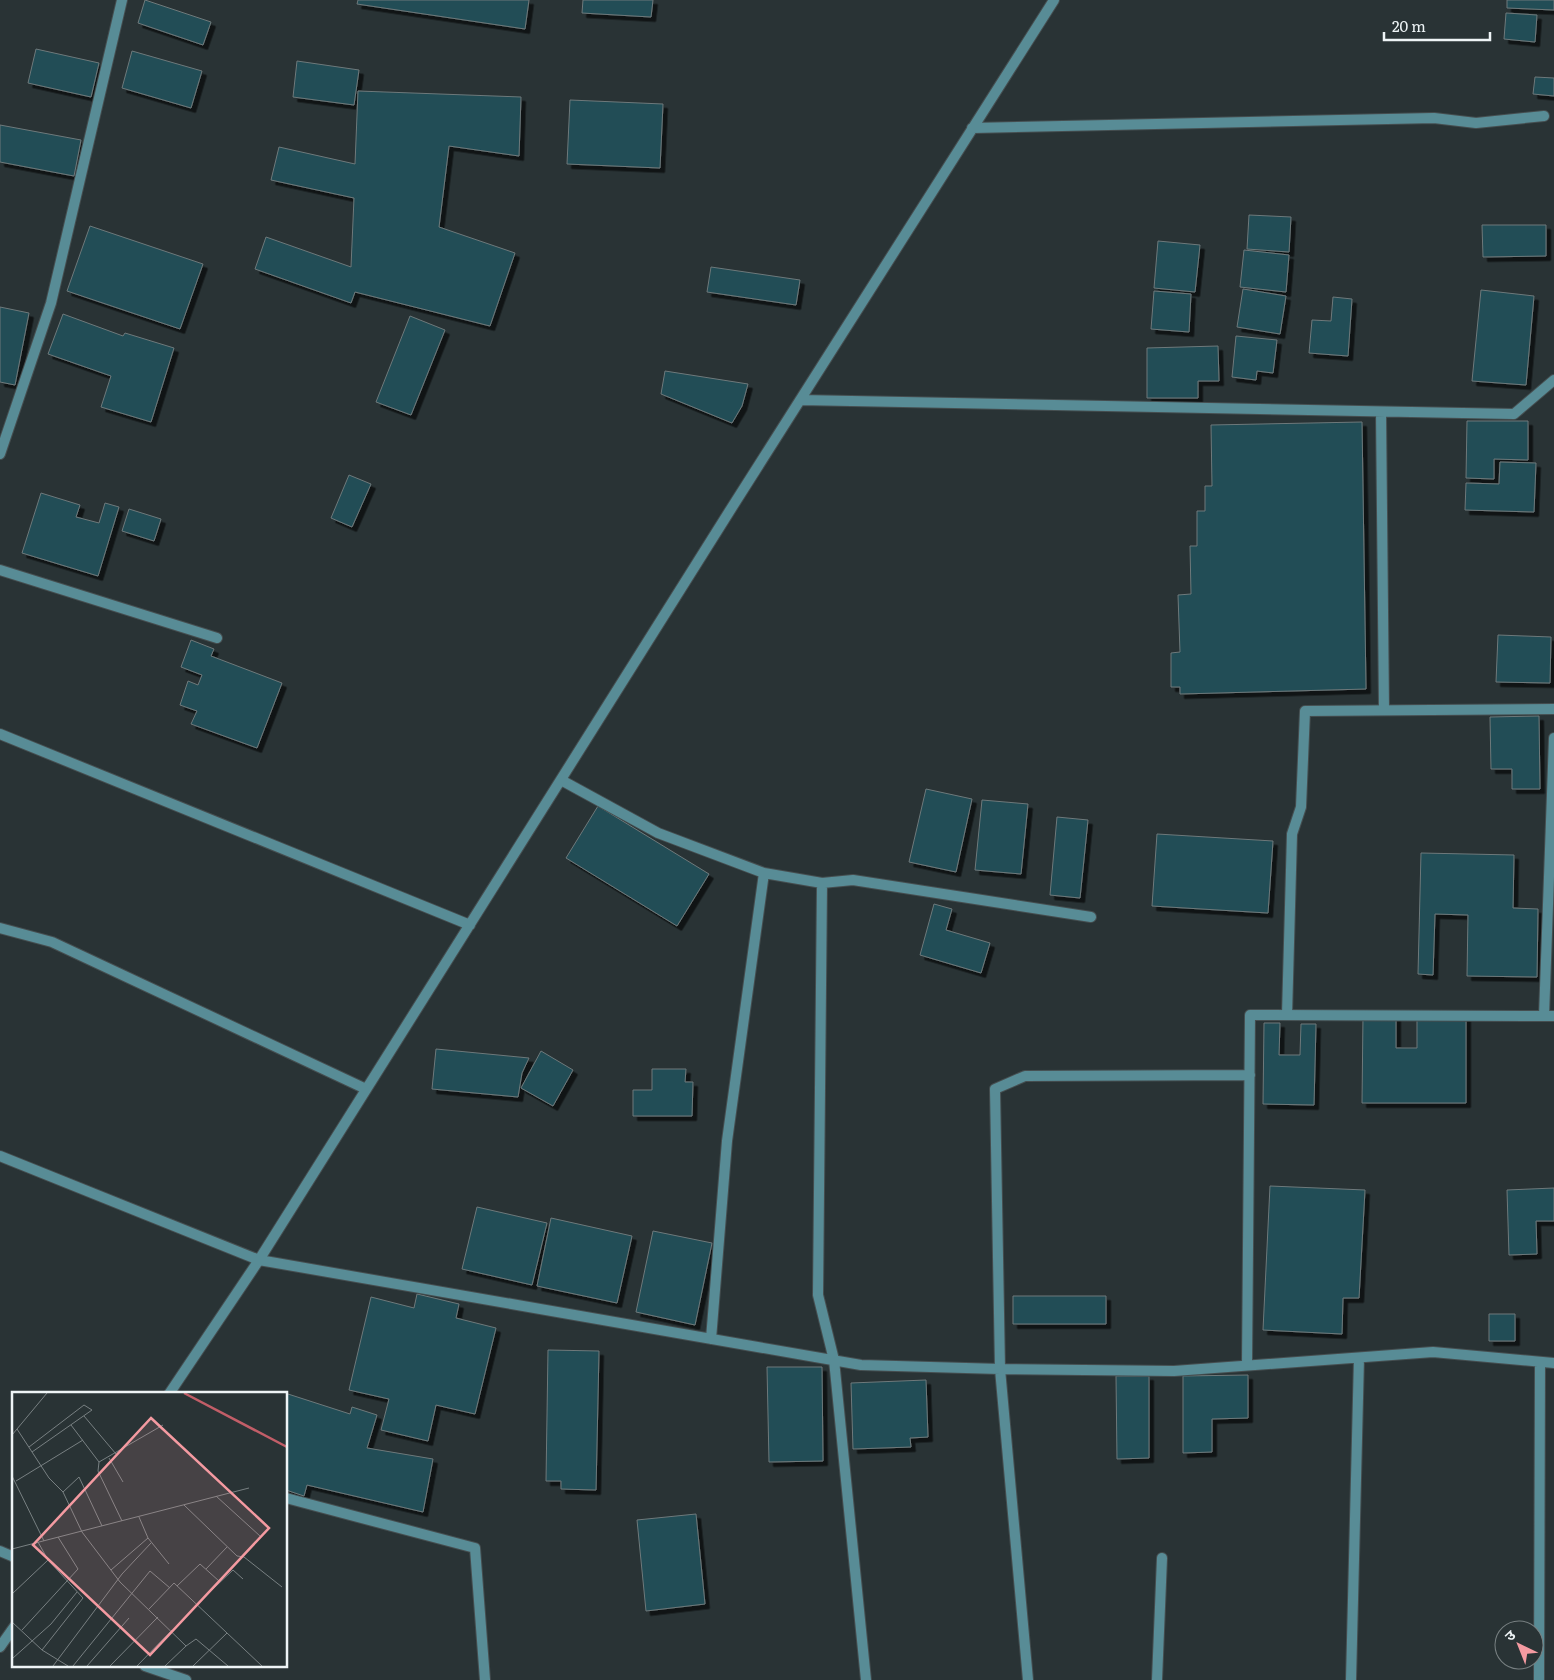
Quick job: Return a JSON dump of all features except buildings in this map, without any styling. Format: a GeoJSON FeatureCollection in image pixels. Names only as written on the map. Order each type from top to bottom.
{"type":"FeatureCollection","features":[{"type":"Feature","properties":{"kind":"street"},"geometry":{"type":"LineString","coordinates":[[0,454],[51,303],[122,0]]}},
{"type":"Feature","properties":{"kind":"street"},"geometry":{"type":"LineString","coordinates":[[170,1392],[259,1260],[1054,0]]}},
{"type":"Feature","properties":{"kind":"street"},"geometry":{"type":"LineString","coordinates":[[972,128],[1434,118],[1476,124],[1544,116]]}},
{"type":"Feature","properties":{"kind":"street"},"geometry":{"type":"LineString","coordinates":[[800,400],[1514,414],[1554,380]]}},
{"type":"Feature","properties":{"kind":"street"},"geometry":{"type":"LineString","coordinates":[[1381,412],[1384,710]]}},
{"type":"Feature","properties":{"kind":"street"},"geometry":{"type":"LineString","coordinates":[[0,570],[217,638]]}},
{"type":"Feature","properties":{"kind":"street"},"geometry":{"type":"LineString","coordinates":[[1287,1015],[1292,834],[1301,807],[1305,710],[1554,709]]}},
{"type":"Feature","properties":{"kind":"street"},"geometry":{"type":"LineString","coordinates":[[0,734],[470,925]]}},
{"type":"Feature","properties":{"kind":"street"},"geometry":{"type":"LineString","coordinates":[[1247,1365],[1250,1015],[1549,1016],[1554,738]]}},
{"type":"Feature","properties":{"kind":"street"},"geometry":{"type":"LineString","coordinates":[[561,780],[658,833],[764,873],[822,883],[853,880],[1091,917]]}},
{"type":"Feature","properties":{"kind":"street"},"geometry":{"type":"LineString","coordinates":[[711,1339],[727,1141],[764,873]]}},
{"type":"Feature","properties":{"kind":"street"},"geometry":{"type":"LineString","coordinates":[[822,883],[818,1295],[834,1360],[866,1680]]}},
{"type":"Feature","properties":{"kind":"street"},"geometry":{"type":"LineString","coordinates":[[0,928],[52,942],[366,1089]]}},
{"type":"Feature","properties":{"kind":"street"},"geometry":{"type":"LineString","coordinates":[[1028,1680],[1000,1369],[995,1089],[1025,1076],[1250,1075]]}},
{"type":"Feature","properties":{"kind":"street"},"geometry":{"type":"LineString","coordinates":[[0,1156],[259,1260],[861,1365],[1174,1371],[1433,1352],[1554,1363]]}},
{"type":"Feature","properties":{"kind":"street"},"geometry":{"type":"LineString","coordinates":[[1351,1680],[1359,1358]]}},
{"type":"Feature","properties":{"kind":"street"},"geometry":{"type":"LineString","coordinates":[[1539,1680],[1540,1362]]}},
{"type":"Feature","properties":{"kind":"street"},"geometry":{"type":"LineString","coordinates":[[288,1499],[475,1548],[485,1680]]}},
{"type":"Feature","properties":{"kind":"street"},"geometry":{"type":"LineString","coordinates":[[0,1551],[12,1556]]}},
{"type":"Feature","properties":{"kind":"street"},"geometry":{"type":"LineString","coordinates":[[1157,1680],[1162,1558]]}},
{"type":"Feature","properties":{"kind":"street"},"geometry":{"type":"LineString","coordinates":[[0,1647],[12,1630]]}},
{"type":"Feature","properties":{"kind":"street"},"geometry":{"type":"LineString","coordinates":[[151,1668],[186,1680]]}}]}
